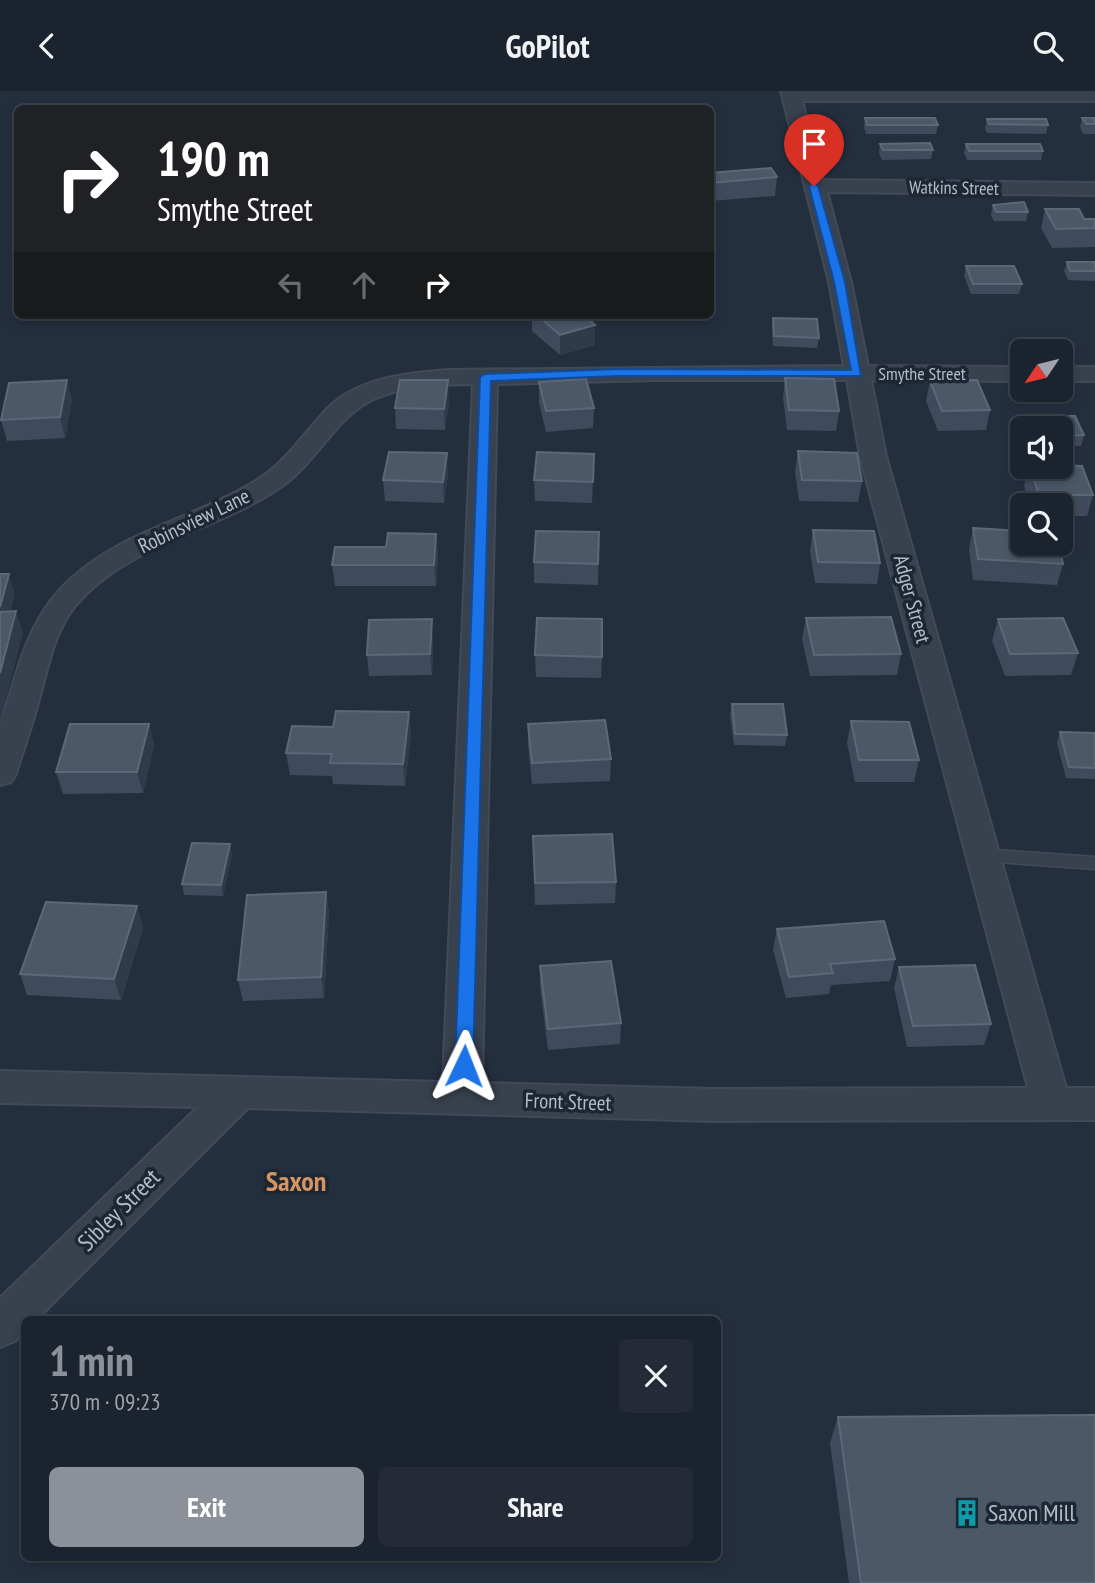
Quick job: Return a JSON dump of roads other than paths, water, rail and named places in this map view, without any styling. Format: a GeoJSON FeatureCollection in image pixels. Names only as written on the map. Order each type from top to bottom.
{"type":"FeatureCollection","features":[{"type":"Feature","properties":{"kind":"street"},"geometry":{"type":"LineString","coordinates":[[790,93],[1095,95]]}},
{"type":"Feature","properties":{"kind":"street","name":"Adger Street"},"geometry":{"type":"LineString","coordinates":[[790,93],[840,282],[873,456],[1051,1104]]}},
{"type":"Feature","properties":{"kind":"street","name":"Watkins Street"},"geometry":{"type":"LineString","coordinates":[[814,186],[1095,189]]}},
{"type":"Feature","properties":{"kind":"street","name":"Smythe Street"},"geometry":{"type":"LineString","coordinates":[[485,377],[618,373],[1010,374]]}},
{"type":"Feature","properties":{"kind":"street"},"geometry":{"type":"LineString","coordinates":[[1073,374],[1095,374]]}},
{"type":"Feature","properties":{"kind":"street"},"geometry":{"type":"LineString","coordinates":[[462,1099],[485,377]]}},
{"type":"Feature","properties":{"kind":"street","name":"Robinsview Lane"},"geometry":{"type":"LineString","coordinates":[[0,774],[49,622],[71,594],[100,570],[135,549],[247,496],[279,476],[305,454],[329,420],[361,395],[402,382],[485,377]]}},
{"type":"Feature","properties":{"kind":"street","name":"Front Street"},"geometry":{"type":"LineString","coordinates":[[0,1087],[182,1089],[238,1093],[662,1104],[1095,1104]]}},
{"type":"Feature","properties":{"kind":"street","name":"Sibley Street"},"geometry":{"type":"LineString","coordinates":[[0,1327],[238,1093]]}},
{"type":"Feature","properties":{"kind":"lane"},"geometry":{"type":"LineString","coordinates":[[982,855],[1095,863]]}},
{"type":"Feature","properties":{"kind":"place","name":"Saxon Mill"},"geometry":{"type":"Point","coordinates":[967,1513]}},
{"type":"Feature","properties":{"kind":"district","name":"Saxon"},"geometry":{"type":"Point","coordinates":[296,1181]}}]}
